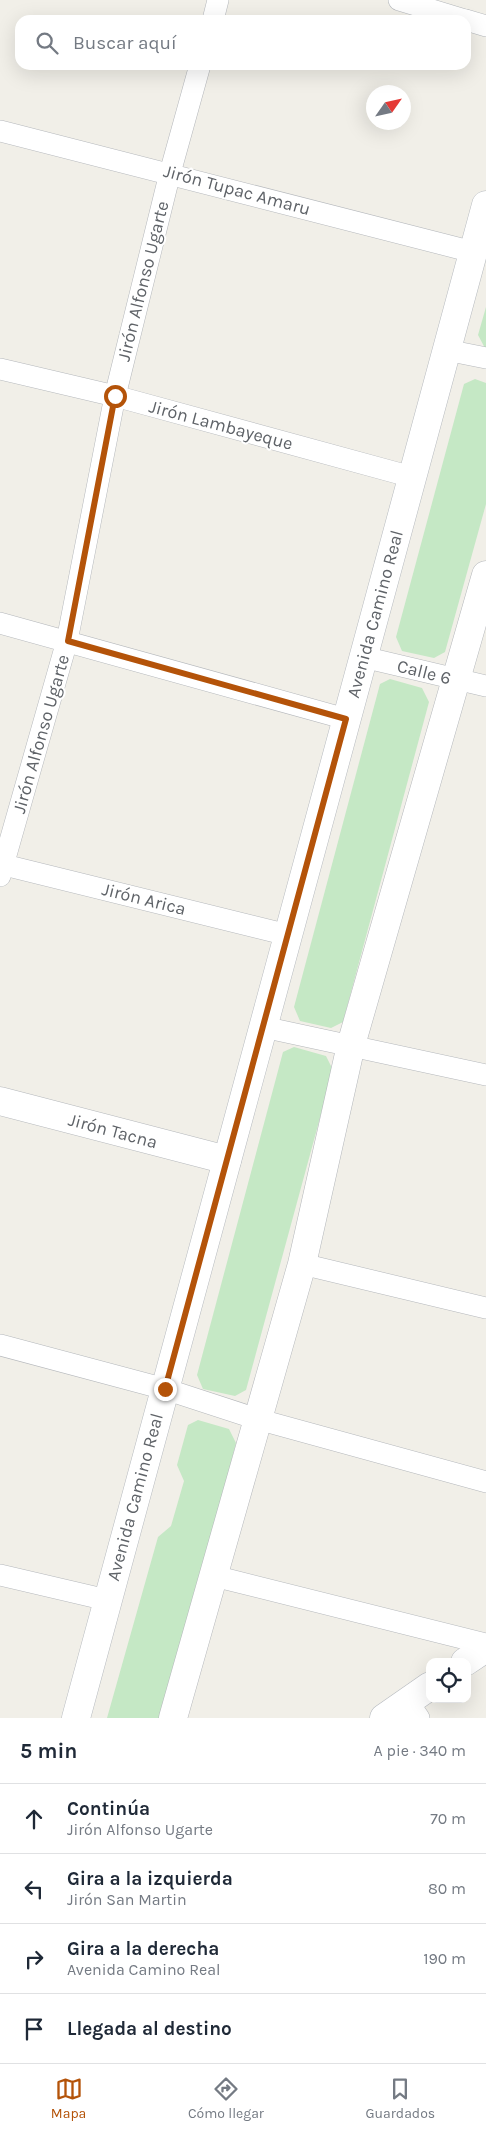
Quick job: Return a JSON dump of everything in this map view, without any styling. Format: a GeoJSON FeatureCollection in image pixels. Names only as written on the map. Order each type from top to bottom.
{"type":"FeatureCollection","features":[{"type":"Feature","properties":{"kind":"main road","name":"Avenida Camino Real"},"geometry":{"type":"LineString","coordinates":[[76,1718],[486,205]]}},
{"type":"Feature","properties":{"kind":"main road"},"geometry":{"type":"LineString","coordinates":[[172,1718],[302,1264],[351,1045],[486,575]]}},
{"type":"Feature","properties":{"kind":"main road","name":"Jirón Tacna"},"geometry":{"type":"LineString","coordinates":[[0,1102],[227,1160]]}},
{"type":"Feature","properties":{"kind":"main road"},"geometry":{"type":"LineString","coordinates":[[471,1658],[486,1648]]}},
{"type":"Feature","properties":{"kind":"main road"},"geometry":{"type":"LineString","coordinates":[[384,1718],[419,1702]]}},
{"type":"Feature","properties":{"kind":"street"},"geometry":{"type":"LineString","coordinates":[[214,15],[218,0]]}},
{"type":"Feature","properties":{"kind":"street"},"geometry":{"type":"LineString","coordinates":[[398,0],[448,15]]}},
{"type":"Feature","properties":{"kind":"street"},"geometry":{"type":"LineString","coordinates":[[471,22],[486,26]]}},
{"type":"Feature","properties":{"kind":"street","name":"Jirón Alfonso Ugarte"},"geometry":{"type":"LineString","coordinates":[[1,868],[68,641],[115,396],[170,173],[199,70]]}},
{"type":"Feature","properties":{"kind":"street","name":"Jirón Tupac Amaru"},"geometry":{"type":"LineString","coordinates":[[0,131],[473,252]]}},
{"type":"Feature","properties":{"kind":"street"},"geometry":{"type":"LineString","coordinates":[[446,350],[486,358]]}},
{"type":"Feature","properties":{"kind":"street","name":"Jirón Lambayeque"},"geometry":{"type":"LineString","coordinates":[[0,369],[115,396],[412,477]]}},
{"type":"Feature","properties":{"kind":"street"},"geometry":{"type":"LineString","coordinates":[[0,623],[346,719]]}},
{"type":"Feature","properties":{"kind":"street","name":"Calle 6"},"geometry":{"type":"LineString","coordinates":[[363,657],[486,686]]}},
{"type":"Feature","properties":{"kind":"street","name":"Jirón Arica"},"geometry":{"type":"LineString","coordinates":[[1,868],[288,935]]}},
{"type":"Feature","properties":{"kind":"street"},"geometry":{"type":"LineString","coordinates":[[263,1027],[486,1075]]}},
{"type":"Feature","properties":{"kind":"street"},"geometry":{"type":"LineString","coordinates":[[302,1264],[484,1301]]}},
{"type":"Feature","properties":{"kind":"street"},"geometry":{"type":"LineString","coordinates":[[0,1345],[165,1389],[257,1419],[486,1482]]}},
{"type":"Feature","properties":{"kind":"street"},"geometry":{"type":"LineString","coordinates":[[0,1575],[107,1600]]}},
{"type":"Feature","properties":{"kind":"street"},"geometry":{"type":"LineString","coordinates":[[214,1576],[486,1644]]}},
{"type":"Feature","properties":{"kind":"green space"},"geometry":{"type":"Polygon","coordinates":[[[486,307],[486,350],[478,335],[486,307]]]}},
{"type":"Feature","properties":{"kind":"green space"},"geometry":{"type":"Polygon","coordinates":[[[475,379],[486,383],[486,504],[445,652],[434,658],[402,651],[396,637],[464,384],[475,379]]]}},
{"type":"Feature","properties":{"kind":"green space"},"geometry":{"type":"Polygon","coordinates":[[[390,679],[422,688],[429,702],[343,1022],[331,1028],[300,1021],[294,1007],[380,684],[390,679]]]}},
{"type":"Feature","properties":{"kind":"green space"},"geometry":{"type":"Polygon","coordinates":[[[294,1047],[326,1056],[333,1070],[246,1390],[235,1396],[203,1389],[197,1375],[283,1052],[294,1047]]]}},
{"type":"Feature","properties":{"kind":"green space"},"geometry":{"type":"Polygon","coordinates":[[[198,1420],[229,1429],[236,1443],[165,1718],[107,1718],[158,1537],[171,1526],[184,1481],[177,1465],[188,1425],[198,1420]]]}},
{"type":"Feature","properties":{"kind":"route"},"geometry":{"type":"LineString","coordinates":[[115,396],[68,641],[346,719],[165,1389]]}}]}
